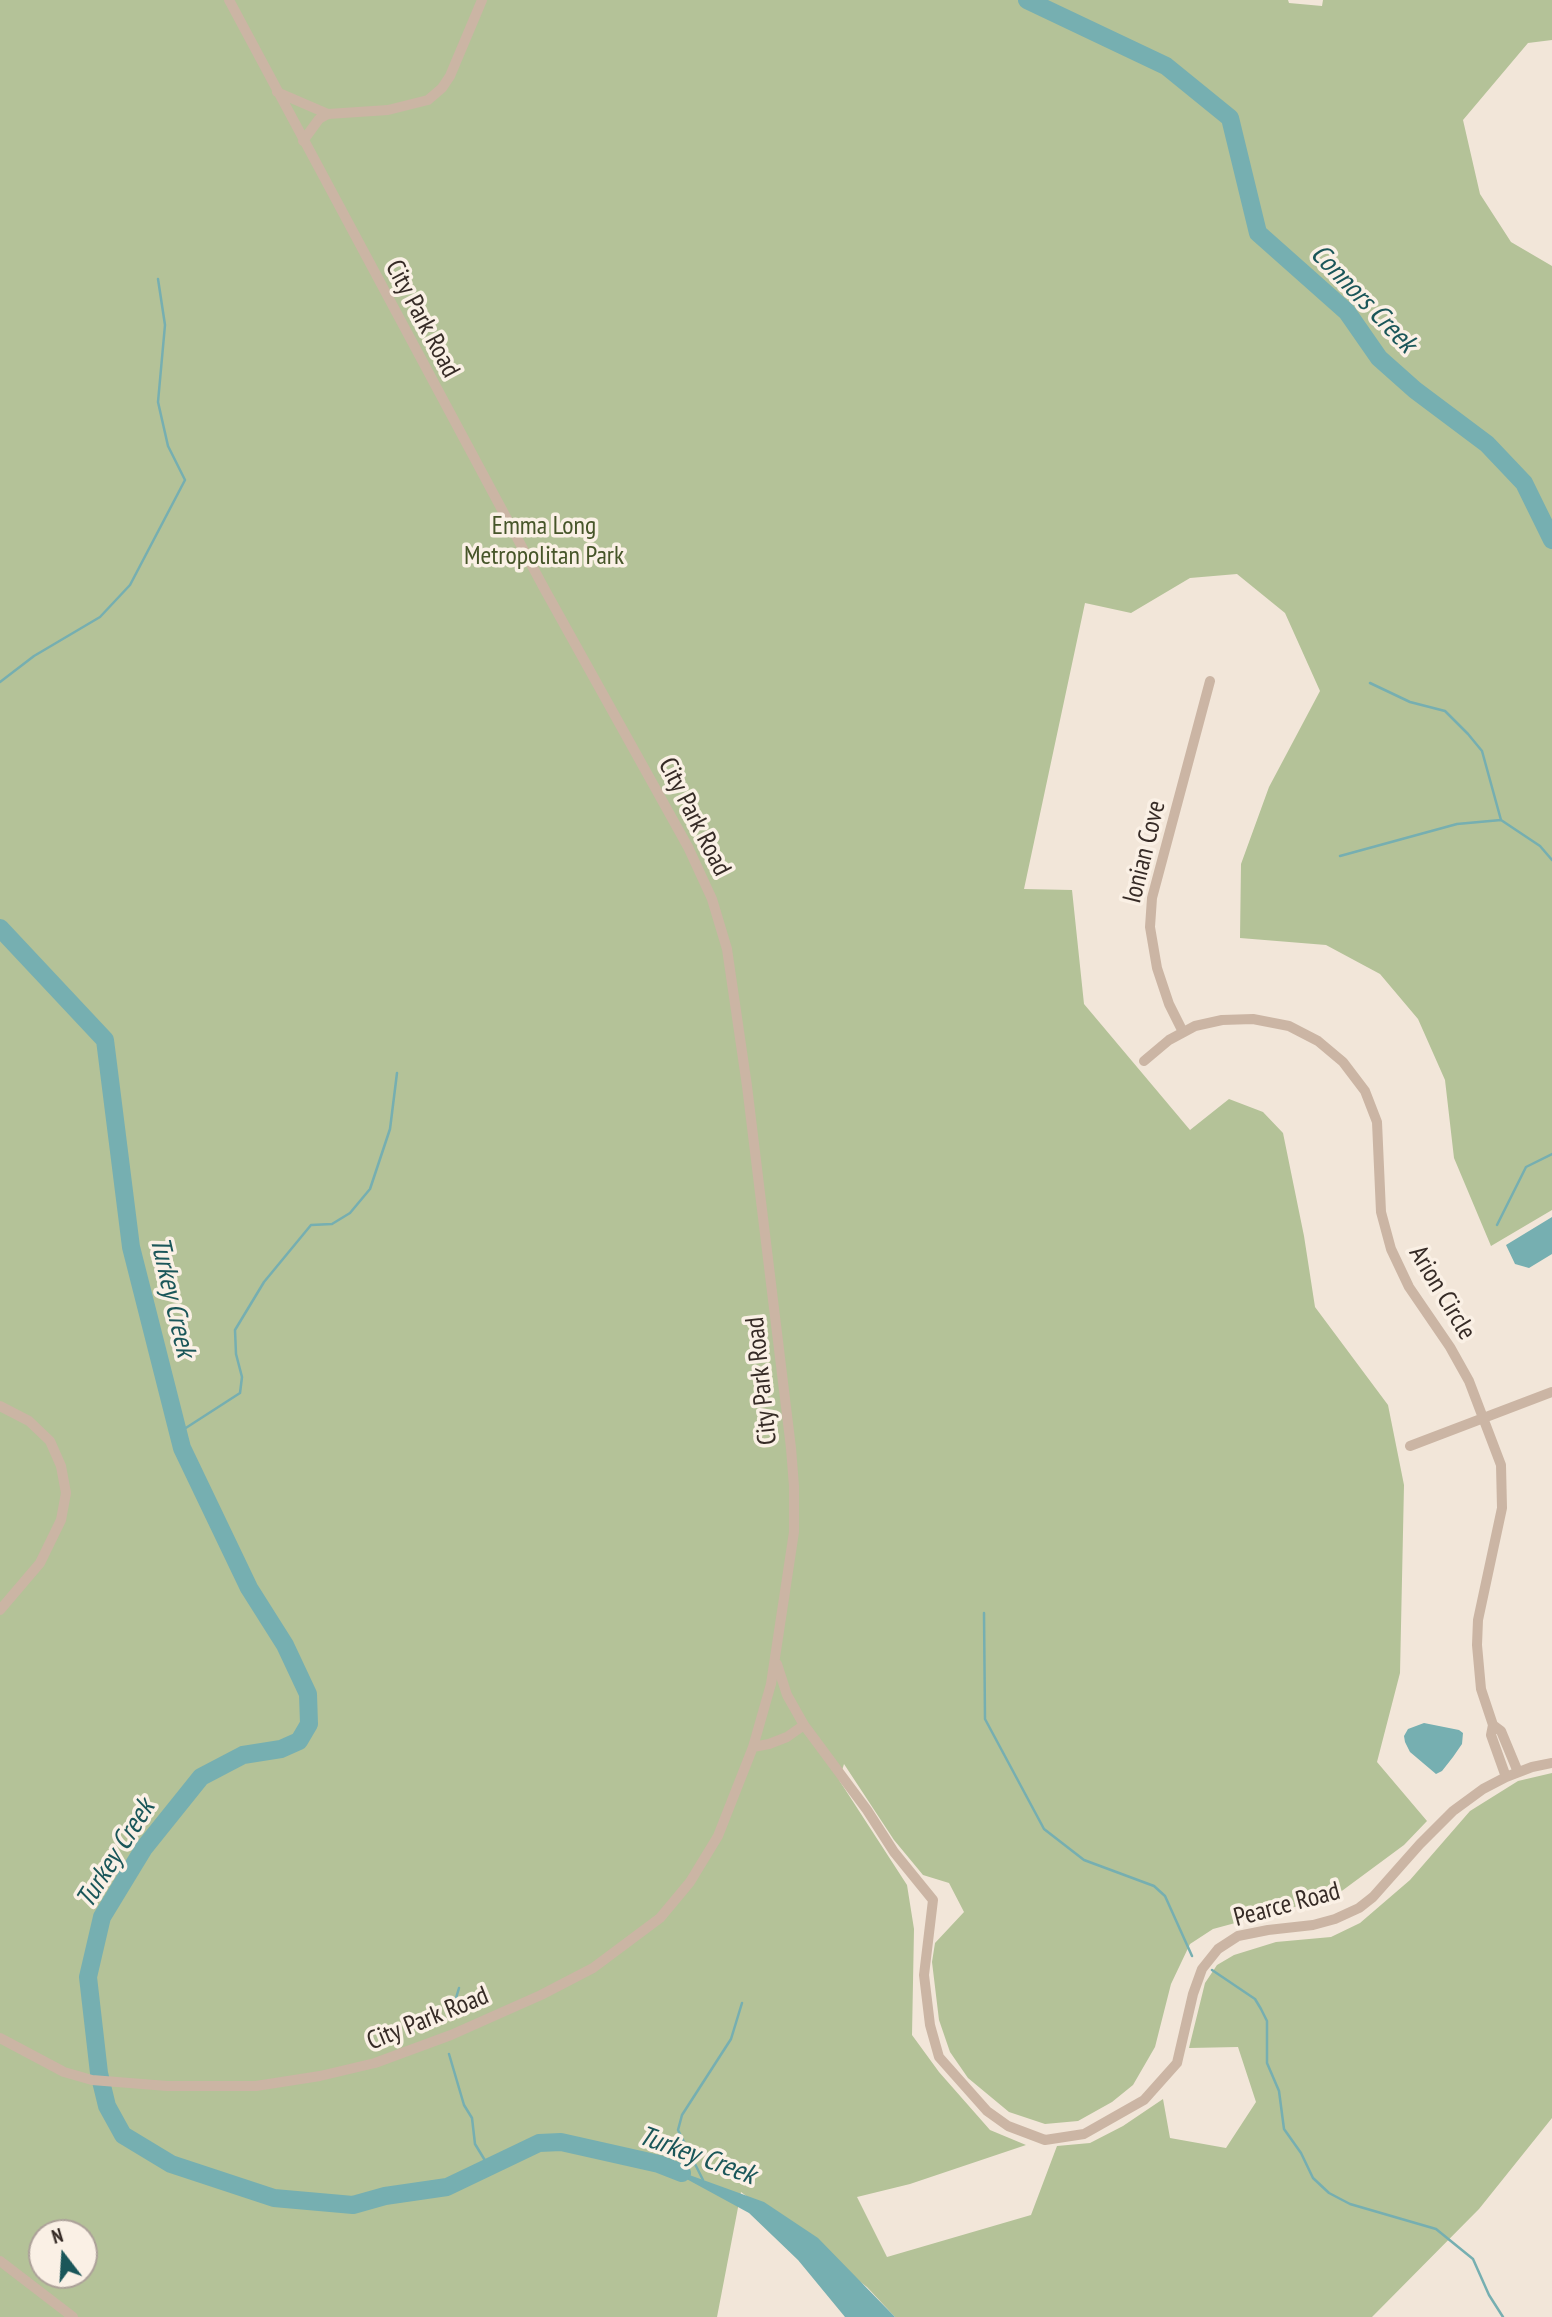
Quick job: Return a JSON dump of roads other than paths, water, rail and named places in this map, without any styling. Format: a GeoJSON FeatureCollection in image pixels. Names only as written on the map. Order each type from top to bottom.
{"type":"FeatureCollection","features":[{"type":"Feature","properties":{"kind":"street","name":"City Park Road"},"geometry":{"type":"LineString","coordinates":[[0,2038],[64,2072],[92,2080],[226,2088],[279,2083],[352,2070],[451,2035],[593,1968],[648,1928],[690,1882],[718,1836],[753,1746],[776,1660],[794,1532],[793,1472],[742,1049],[727,949],[708,888],[229,0]]}},
{"type":"Feature","properties":{"kind":"street"},"geometry":{"type":"LineString","coordinates":[[303,141],[319,119],[328,114],[388,110],[415,105],[435,95],[450,76],[482,0]]}},
{"type":"Feature","properties":{"kind":"street"},"geometry":{"type":"LineString","coordinates":[[277,92],[328,114]]}},
{"type":"Feature","properties":{"kind":"street","name":"Ionian Cove"},"geometry":{"type":"LineString","coordinates":[[1183,1032],[1169,1004],[1157,968],[1150,927],[1152,898],[1210,681]]}},
{"type":"Feature","properties":{"kind":"street","name":"Arion Circle"},"geometry":{"type":"LineString","coordinates":[[1144,1061],[1169,1040],[1195,1026],[1238,1018],[1272,1021],[1305,1033],[1332,1050],[1365,1091],[1377,1122],[1381,1212],[1391,1250],[1409,1287],[1459,1362],[1501,1465],[1502,1508],[1478,1620],[1478,1664],[1481,1689],[1493,1726],[1491,1735],[1506,1777]]}},
{"type":"Feature","properties":{"kind":"street"},"geometry":{"type":"LineString","coordinates":[[1410,1446],[1552,1392]]}},
{"type":"Feature","properties":{"kind":"street"},"geometry":{"type":"LineString","coordinates":[[0,1406],[29,1421],[50,1441],[61,1466],[66,1493],[61,1520],[40,1563],[0,1610]]}},
{"type":"Feature","properties":{"kind":"street","name":"Pearce Road"},"geometry":{"type":"LineString","coordinates":[[776,1660],[787,1695],[804,1725],[867,1810],[894,1852],[933,1900],[924,1975],[930,2025],[939,2057],[987,2111],[1009,2126],[1045,2140],[1084,2134],[1144,2100],[1177,2063],[1193,1994],[1202,1969],[1218,1949],[1238,1937],[1268,1930],[1313,1925],[1359,1908],[1373,1898],[1453,1811],[1483,1789],[1506,1777],[1552,1763]]}},
{"type":"Feature","properties":{"kind":"street"},"geometry":{"type":"LineString","coordinates":[[753,1746],[769,1744],[787,1737],[804,1725]]}},
{"type":"Feature","properties":{"kind":"street","name":"Arion Circle"},"geometry":{"type":"LineString","coordinates":[[1493,1726],[1501,1731],[1518,1772]]}},
{"type":"Feature","properties":{"kind":"street"},"geometry":{"type":"LineString","coordinates":[[0,2261],[73,2317]]}},
{"type":"Feature","properties":{"kind":"water"},"geometry":{"type":"Polygon","coordinates":[[[1552,1217],[1552,1254],[1529,1268],[1515,1264],[1506,1245],[1552,1217]]]}},
{"type":"Feature","properties":{"kind":"water"},"geometry":{"type":"Polygon","coordinates":[[[1424,1723],[1463,1733],[1462,1744],[1442,1771],[1436,1774],[1410,1752],[1405,1742],[1404,1736],[1408,1729],[1424,1723]]]}},
{"type":"Feature","properties":{"kind":"water"},"geometry":{"type":"Polygon","coordinates":[[[659,2164],[764,2202],[818,2238],[895,2317],[845,2317],[798,2260],[749,2213],[659,2164]]]}},
{"type":"Feature","properties":{"kind":"waterway","name":"Connors Creek"},"geometry":{"type":"LineString","coordinates":[[1027,0],[1166,66],[1230,118],[1258,233],[1347,312],[1379,358],[1415,390],[1487,444],[1524,483],[1552,540]]}},
{"type":"Feature","properties":{"kind":"waterway"},"geometry":{"type":"LineString","coordinates":[[0,682],[34,656],[100,617],[130,585],[185,480],[168,446],[158,402],[165,325],[158,279]]}},
{"type":"Feature","properties":{"kind":"waterway"},"geometry":{"type":"LineString","coordinates":[[1370,683],[1410,702],[1445,711],[1468,734],[1482,751],[1501,820]]}},
{"type":"Feature","properties":{"kind":"waterway"},"geometry":{"type":"LineString","coordinates":[[1340,856],[1457,824],[1501,820],[1540,846],[1552,860]]}},
{"type":"Feature","properties":{"kind":"waterway","name":"Turkey Creek"},"geometry":{"type":"LineString","coordinates":[[0,928],[105,1040],[131,1247],[182,1448],[249,1588],[285,1645],[308,1694],[309,1724],[299,1741],[281,1749],[243,1755],[201,1777],[144,1848],[102,1917],[88,1977],[99,2073],[107,2106],[123,2135],[171,2164],[274,2198],[353,2205],[385,2196],[447,2187],[539,2143],[561,2142],[659,2164],[682,2173]]}},
{"type":"Feature","properties":{"kind":"waterway"},"geometry":{"type":"LineString","coordinates":[[178,1433],[240,1393],[242,1377],[236,1354],[235,1330],[264,1282],[311,1225],[332,1224],[350,1213],[370,1189],[390,1129],[397,1073]]}},
{"type":"Feature","properties":{"kind":"waterway"},"geometry":{"type":"LineString","coordinates":[[1497,1225],[1526,1167],[1552,1154]]}},
{"type":"Feature","properties":{"kind":"waterway"},"geometry":{"type":"LineString","coordinates":[[984,1613],[985,1719],[1044,1829],[1084,1860],[1154,1886],[1165,1896],[1192,1956]]}},
{"type":"Feature","properties":{"kind":"waterway"},"geometry":{"type":"LineString","coordinates":[[1212,1970],[1255,1999],[1267,2021],[1267,2063],[1279,2091],[1284,2129],[1301,2153],[1313,2178],[1329,2193],[1350,2204],[1436,2229],[1473,2259],[1489,2295],[1503,2317]]}},
{"type":"Feature","properties":{"kind":"waterway"},"geometry":{"type":"LineString","coordinates":[[451,2015],[459,1988]]}},
{"type":"Feature","properties":{"kind":"waterway"},"geometry":{"type":"LineString","coordinates":[[703,2180],[678,2130],[682,2115],[731,2039],[742,2003]]}},
{"type":"Feature","properties":{"kind":"waterway"},"geometry":{"type":"LineString","coordinates":[[449,2054],[464,2105],[472,2118],[475,2144],[489,2167]]}},
{"type":"Feature","properties":{"kind":"park label","name":"Emma Long Metropolitan Park"},"geometry":{"type":"Point","coordinates":[544,542]}}]}
